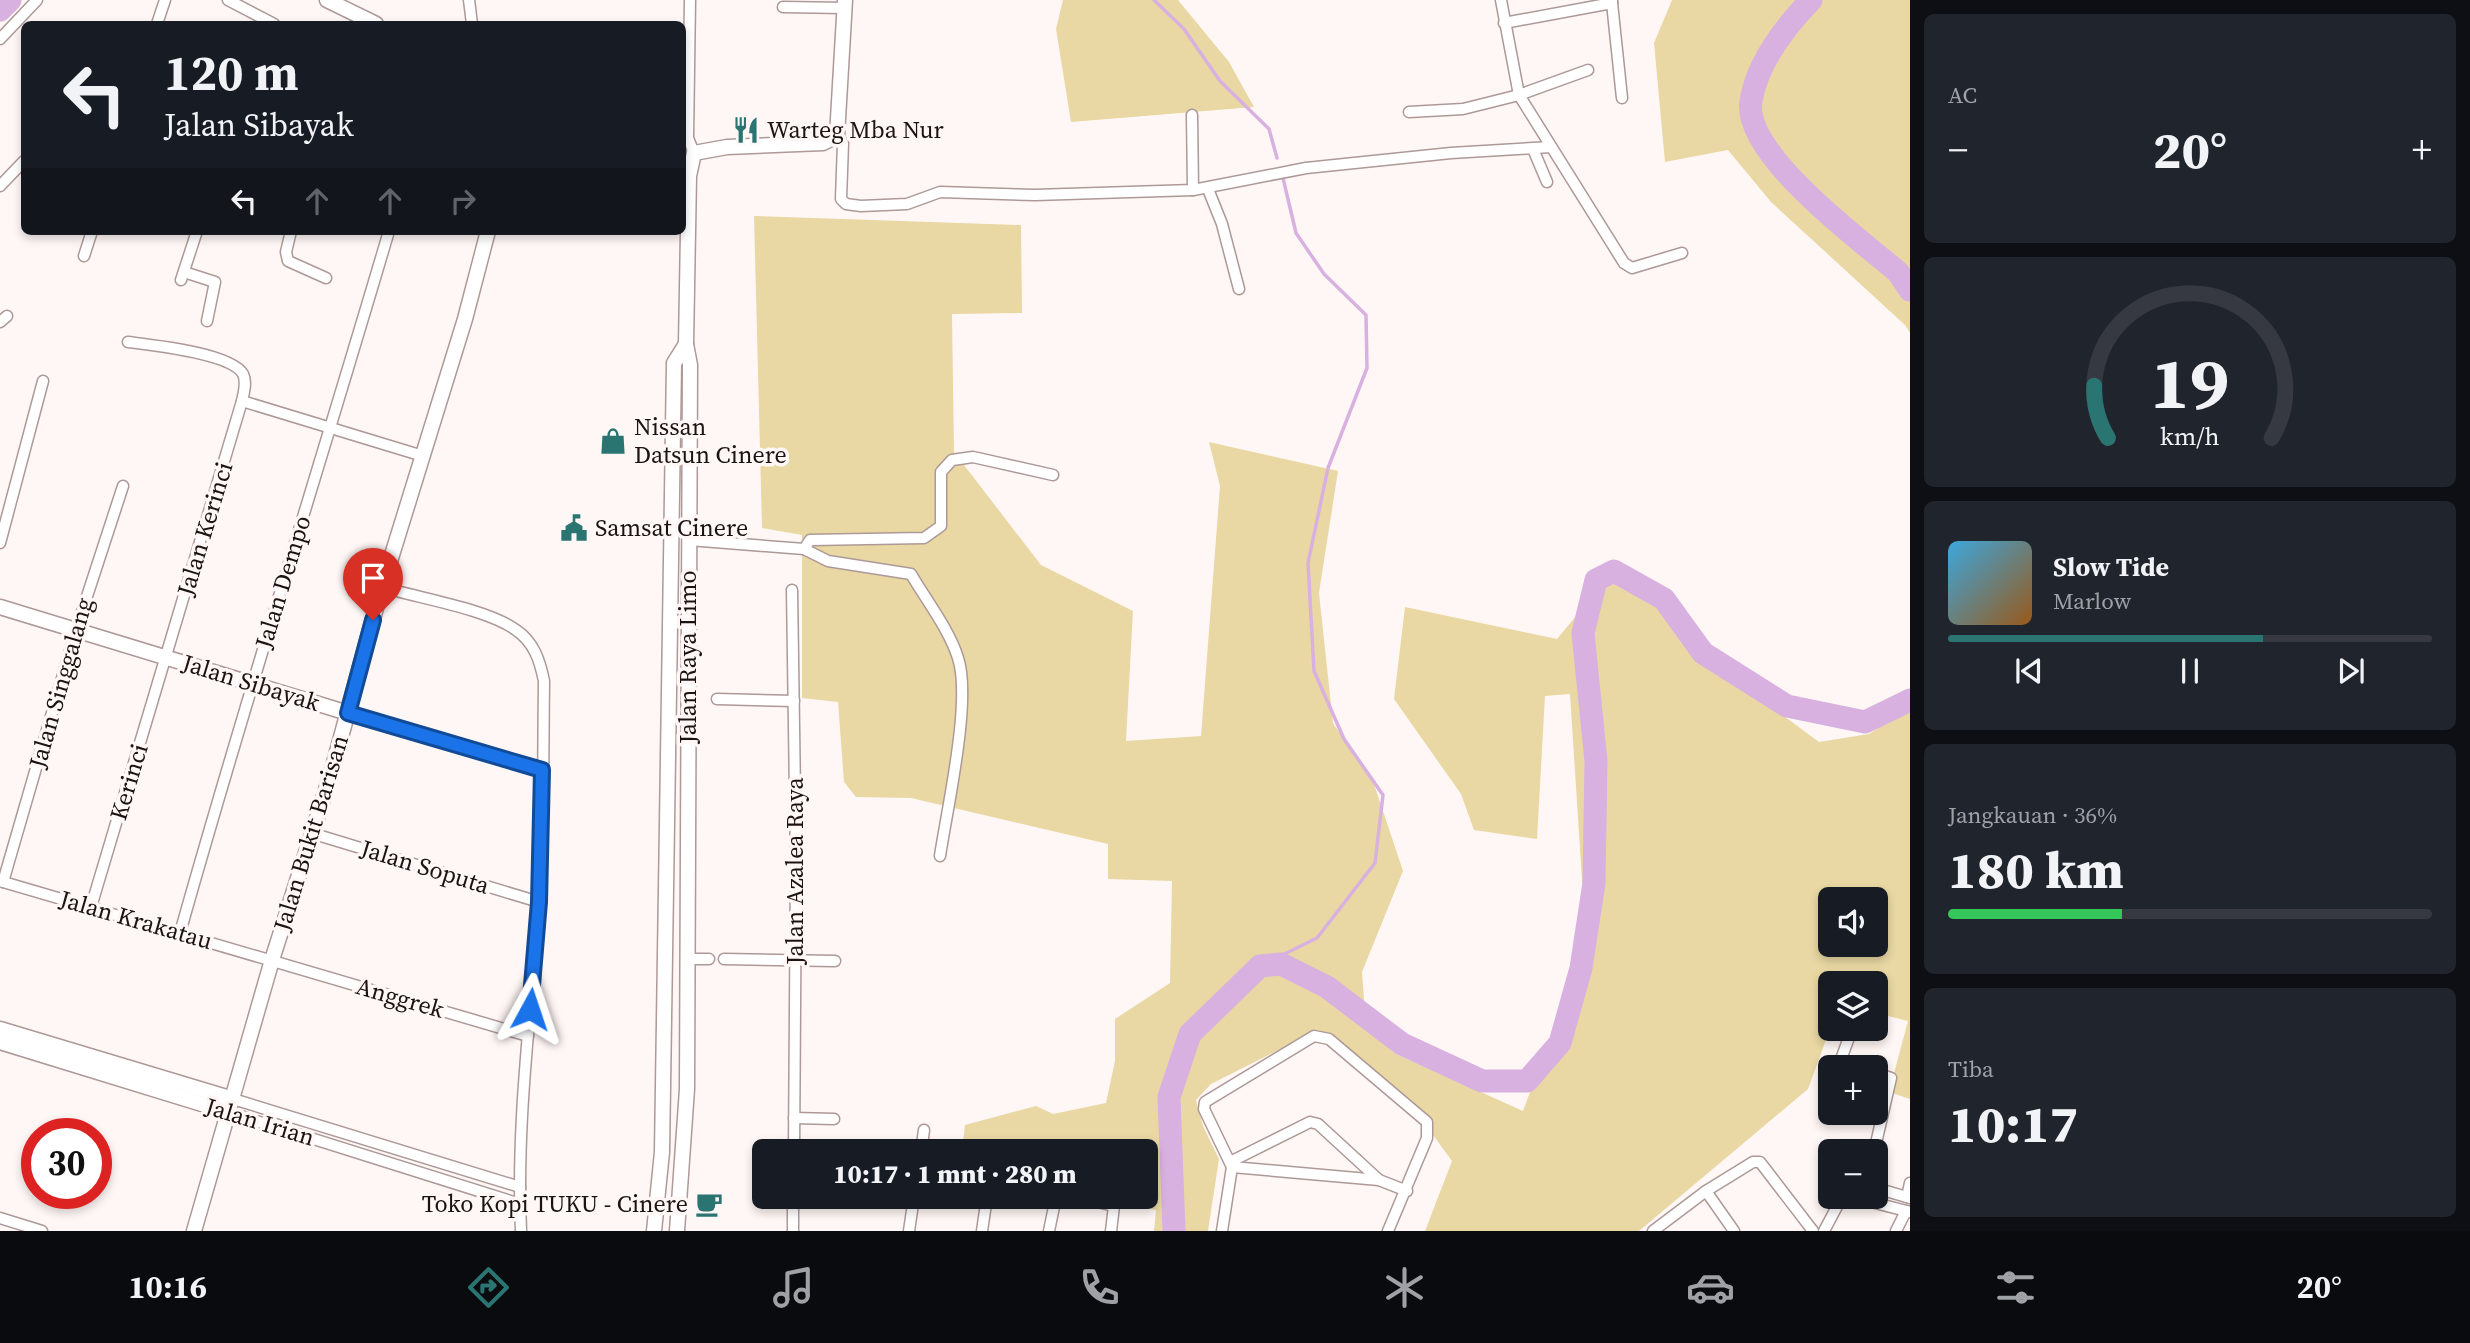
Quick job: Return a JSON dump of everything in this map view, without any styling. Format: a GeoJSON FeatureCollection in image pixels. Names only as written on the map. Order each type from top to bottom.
{"type":"FeatureCollection","features":[{"type":"Feature","properties":{"kind":"main road"},"geometry":{"type":"LineString","coordinates":[[327,0],[370,21]]}},
{"type":"Feature","properties":{"kind":"main road"},"geometry":{"type":"LineString","coordinates":[[686,344],[686,174],[694,153],[727,147],[823,143],[837,136],[845,4]]}},
{"type":"Feature","properties":{"kind":"main road","name":"Jalan Bukit Barisan"},"geometry":{"type":"LineString","coordinates":[[194,1231],[487,235]]}},
{"type":"Feature","properties":{"kind":"main road","name":"Jalan Raya Limo"},"geometry":{"type":"LineString","coordinates":[[677,1231],[687,1089],[690,365],[686,344]]}},
{"type":"Feature","properties":{"kind":"main road","name":"Jalan Raya Limo"},"geometry":{"type":"LineString","coordinates":[[654,1231],[662,1152],[674,363],[686,344]]}},
{"type":"Feature","properties":{"kind":"main road"},"geometry":{"type":"LineString","coordinates":[[671,579],[688,578]]}},
{"type":"Feature","properties":{"kind":"main road","name":"Jalan Sibayak"},"geometry":{"type":"LineString","coordinates":[[0,607],[348,713]]}},
{"type":"Feature","properties":{"kind":"main road"},"geometry":{"type":"LineString","coordinates":[[666,926],[687,927]]}},
{"type":"Feature","properties":{"kind":"main road","name":"Jalan Irian"},"geometry":{"type":"LineString","coordinates":[[0,1029],[232,1106]]}},
{"type":"Feature","properties":{"kind":"main road","name":"Jalan Irian"},"geometry":{"type":"LineString","coordinates":[[0,1042],[232,1106]]}},
{"type":"Feature","properties":{"kind":"street"},"geometry":{"type":"LineString","coordinates":[[0,39],[37,0]]}},
{"type":"Feature","properties":{"kind":"street"},"geometry":{"type":"LineString","coordinates":[[158,21],[165,0]]}},
{"type":"Feature","properties":{"kind":"street"},"geometry":{"type":"LineString","coordinates":[[228,0],[259,21]]}},
{"type":"Feature","properties":{"kind":"street"},"geometry":{"type":"LineString","coordinates":[[469,0],[472,21]]}},
{"type":"Feature","properties":{"kind":"street"},"geometry":{"type":"LineString","coordinates":[[690,0],[688,138],[694,153]]}},
{"type":"Feature","properties":{"kind":"street"},"geometry":{"type":"LineString","coordinates":[[1501,0],[1519,95],[1627,267],[1682,253]]}},
{"type":"Feature","properties":{"kind":"street"},"geometry":{"type":"LineString","coordinates":[[1504,23],[1612,2],[1622,98]]}},
{"type":"Feature","properties":{"kind":"street"},"geometry":{"type":"LineString","coordinates":[[783,7],[845,4]]}},
{"type":"Feature","properties":{"kind":"street"},"geometry":{"type":"LineString","coordinates":[[1409,112],[1463,109],[1519,95],[1588,70]]}},
{"type":"Feature","properties":{"kind":"street"},"geometry":{"type":"LineString","coordinates":[[1192,115],[1193,190]]}},
{"type":"Feature","properties":{"kind":"street"},"geometry":{"type":"LineString","coordinates":[[837,136],[843,143],[841,199],[846,204],[861,206],[907,204],[940,192],[1035,195],[1208,189],[1306,168],[1451,153],[1551,148]]}},
{"type":"Feature","properties":{"kind":"street"},"geometry":{"type":"LineString","coordinates":[[1533,149],[1547,182]]}},
{"type":"Feature","properties":{"kind":"street"},"geometry":{"type":"LineString","coordinates":[[0,186],[21,164]]}},
{"type":"Feature","properties":{"kind":"street"},"geometry":{"type":"LineString","coordinates":[[1208,189],[1226,234],[1239,289]]}},
{"type":"Feature","properties":{"kind":"street"},"geometry":{"type":"LineString","coordinates":[[84,256],[91,235]]}},
{"type":"Feature","properties":{"kind":"street"},"geometry":{"type":"LineString","coordinates":[[196,235],[183,276],[215,282],[207,321]]}},
{"type":"Feature","properties":{"kind":"street"},"geometry":{"type":"LineString","coordinates":[[290,235],[286,252],[288,261],[326,278]]}},
{"type":"Feature","properties":{"kind":"street","name":"Jalan Dempo"},"geometry":{"type":"LineString","coordinates":[[180,933],[251,683],[331,428],[387,235]]}},
{"type":"Feature","properties":{"kind":"street"},"geometry":{"type":"LineString","coordinates":[[128,342],[198,353],[232,365],[243,375],[242,401],[423,456]]}},
{"type":"Feature","properties":{"kind":"street"},"geometry":{"type":"LineString","coordinates":[[0,543],[43,381]]}},
{"type":"Feature","properties":{"kind":"street","name":"Jalan Kerinci"},"geometry":{"type":"LineString","coordinates":[[167,656],[242,401]]}},
{"type":"Feature","properties":{"kind":"street"},"geometry":{"type":"LineString","coordinates":[[803,549],[810,540],[924,538],[935,532],[942,526],[941,472],[951,460],[973,457],[1053,475]]}},
{"type":"Feature","properties":{"kind":"street","name":"Jalan Singgalang"},"geometry":{"type":"LineString","coordinates":[[2,882],[76,630],[123,486]]}},
{"type":"Feature","properties":{"kind":"street"},"geometry":{"type":"LineString","coordinates":[[689,540],[803,549],[828,561],[911,574],[958,656],[963,678],[960,719],[940,856]]}},
{"type":"Feature","properties":{"kind":"street"},"geometry":{"type":"LineString","coordinates":[[382,587],[496,620],[515,629],[537,655],[544,681],[539,902],[528,1036],[520,1186],[521,1231]]}},
{"type":"Feature","properties":{"kind":"street","name":"Jalan Azalea Raya"},"geometry":{"type":"LineString","coordinates":[[792,590],[796,960],[794,1139]]}},
{"type":"Feature","properties":{"kind":"street","name":"Kerinci"},"geometry":{"type":"LineString","coordinates":[[91,907],[167,656]]}},
{"type":"Feature","properties":{"kind":"street"},"geometry":{"type":"LineString","coordinates":[[717,699],[794,701]]}},
{"type":"Feature","properties":{"kind":"street","name":"Jalan Sibayak"},"geometry":{"type":"LineString","coordinates":[[348,713],[542,770]]}},
{"type":"Feature","properties":{"kind":"street","name":"Jalan Soputa"},"geometry":{"type":"LineString","coordinates":[[311,833],[539,902]]}},
{"type":"Feature","properties":{"kind":"street","name":"Jalan Krakatau"},"geometry":{"type":"LineString","coordinates":[[2,882],[272,960]]}},
{"type":"Feature","properties":{"kind":"street"},"geometry":{"type":"LineString","coordinates":[[687,959],[709,959]]}},
{"type":"Feature","properties":{"kind":"street"},"geometry":{"type":"LineString","coordinates":[[723,959],[835,961]]}},
{"type":"Feature","properties":{"kind":"street","name":"Anggrek"},"geometry":{"type":"LineString","coordinates":[[272,960],[528,1036]]}},
{"type":"Feature","properties":{"kind":"street"},"geometry":{"type":"LineString","coordinates":[[1222,1231],[1231,1164],[1204,1110],[1205,1102],[1305,1039],[1321,1036],[1329,1039],[1427,1122],[1427,1138],[1388,1231]]}},
{"type":"Feature","properties":{"kind":"street","name":"Jalan Irian"},"geometry":{"type":"LineString","coordinates":[[232,1106],[520,1186]]}},
{"type":"Feature","properties":{"kind":"street","name":"Jalan Irian"},"geometry":{"type":"LineString","coordinates":[[232,1106],[520,1204]]}},
{"type":"Feature","properties":{"kind":"street"},"geometry":{"type":"LineString","coordinates":[[794,1118],[834,1119]]}},
{"type":"Feature","properties":{"kind":"street"},"geometry":{"type":"LineString","coordinates":[[1231,1164],[1310,1122],[1318,1124],[1379,1180]]}},
{"type":"Feature","properties":{"kind":"street"},"geometry":{"type":"LineString","coordinates":[[923,1139],[924,1130]]}},
{"type":"Feature","properties":{"kind":"street"},"geometry":{"type":"LineString","coordinates":[[1653,1231],[1669,1227],[1706,1191],[1753,1162],[1760,1162],[1814,1231]]}},
{"type":"Feature","properties":{"kind":"street"},"geometry":{"type":"LineString","coordinates":[[1231,1164],[1379,1180],[1407,1191]]}},
{"type":"Feature","properties":{"kind":"street"},"geometry":{"type":"LineString","coordinates":[[1888,1192],[1908,1198],[1910,1183]]}},
{"type":"Feature","properties":{"kind":"street"},"geometry":{"type":"LineString","coordinates":[[1706,1191],[1734,1231]]}},
{"type":"Feature","properties":{"kind":"street"},"geometry":{"type":"LineString","coordinates":[[1888,1207],[1908,1212],[1896,1231]]}},
{"type":"Feature","properties":{"kind":"street"},"geometry":{"type":"LineString","coordinates":[[793,1209],[793,1231]]}},
{"type":"Feature","properties":{"kind":"street"},"geometry":{"type":"LineString","coordinates":[[909,1231],[912,1209]]}},
{"type":"Feature","properties":{"kind":"street"},"geometry":{"type":"LineString","coordinates":[[982,1231],[986,1209]]}},
{"type":"Feature","properties":{"kind":"street"},"geometry":{"type":"LineString","coordinates":[[1049,1231],[1054,1209]]}},
{"type":"Feature","properties":{"kind":"street"},"geometry":{"type":"LineString","coordinates":[[1111,1231],[1114,1209]]}},
{"type":"Feature","properties":{"kind":"street"},"geometry":{"type":"LineString","coordinates":[[1824,1231],[1836,1209]]}},
{"type":"Feature","properties":{"kind":"street"},"geometry":{"type":"LineString","coordinates":[[0,1218],[41,1231]]}},
{"type":"Feature","properties":{"kind":"shaded area"},"geometry":{"type":"Polygon","coordinates":[[[1063,0],[1178,0],[1229,62],[1254,107],[1071,122],[1056,29],[1063,0]]]}},
{"type":"Feature","properties":{"kind":"shaded area"},"geometry":{"type":"Polygon","coordinates":[[[1672,0],[1910,0],[1910,333],[1905,325],[1771,202],[1728,150],[1665,162],[1654,43],[1672,0]]]}},
{"type":"Feature","properties":{"kind":"shaded area"},"geometry":{"type":"Polygon","coordinates":[[[754,216],[1021,225],[1022,313],[952,314],[954,452],[1041,565],[1133,611],[1126,741],[1201,736],[1220,486],[1209,442],[1338,471],[1319,593],[1333,723],[1374,784],[1403,871],[1362,972],[1365,1013],[1396,1054],[1523,1111],[1586,942],[1570,694],[1545,696],[1537,839],[1474,830],[1461,794],[1394,699],[1405,607],[1557,639],[1606,580],[1667,605],[1742,685],[1819,742],[1869,734],[1910,707],[1910,1099],[1889,1092],[1908,1021],[1888,1016],[1888,971],[1818,971],[1818,1041],[1826,1041],[1820,1055],[1818,1055],[1808,1089],[1639,1231],[1425,1231],[1452,1161],[1425,1124],[1318,1030],[1211,1084],[1196,1100],[1203,1126],[1219,1159],[1208,1231],[1154,1231],[1156,1210],[1150,1209],[1158,1209],[1158,1139],[963,1139],[965,1125],[1036,1106],[1053,1114],[1106,1103],[1115,1061],[1115,1019],[1170,983],[1172,881],[1108,879],[1108,844],[911,798],[856,797],[844,782],[838,702],[802,698],[802,535],[762,528],[754,216]]]}},
{"type":"Feature","properties":{"kind":"waterway"},"geometry":{"type":"LineString","coordinates":[[0,10],[10,0]]}},
{"type":"Feature","properties":{"kind":"waterway"},"geometry":{"type":"LineString","coordinates":[[1154,0],[1184,29],[1220,81],[1269,129],[1277,158]]}},
{"type":"Feature","properties":{"kind":"waterway"},"geometry":{"type":"LineString","coordinates":[[1811,0],[1782,34],[1759,73],[1751,101],[1753,122],[1765,145],[1784,170],[1833,218],[1898,272],[1910,290]]}},
{"type":"Feature","properties":{"kind":"waterway"},"geometry":{"type":"LineString","coordinates":[[1260,966],[1317,938],[1375,863],[1383,795],[1344,739],[1314,671],[1308,563],[1328,468],[1367,368],[1366,315],[1324,274],[1296,233],[1283,178]]}},
{"type":"Feature","properties":{"kind":"waterway"},"geometry":{"type":"LineString","coordinates":[[1174,1231],[1169,1097],[1190,1034],[1260,966],[1281,964],[1327,987],[1402,1044],[1482,1081],[1527,1081],[1560,1043],[1581,968],[1594,883],[1596,761],[1583,633],[1596,580],[1614,571],[1664,599],[1703,653],[1787,706],[1865,722],[1910,700]]}},
{"type":"Feature","properties":{"kind":"place","name":"Warteg Mba Nur"},"geometry":{"type":"Point","coordinates":[746,130]}},
{"type":"Feature","properties":{"kind":"place","name":"Nissan Datsun Cinere"},"geometry":{"type":"Point","coordinates":[613,441]}},
{"type":"Feature","properties":{"kind":"place","name":"Samsat Cinere"},"geometry":{"type":"Point","coordinates":[574,528]}},
{"type":"Feature","properties":{"kind":"place","name":"Toko Kopi TUKU - Cinere"},"geometry":{"type":"Point","coordinates":[709,1204]}},
{"type":"Feature","properties":{"kind":"route"},"geometry":{"type":"LineString","coordinates":[[373,620],[348,713],[542,770],[539,902],[530,1009]]}}]}
